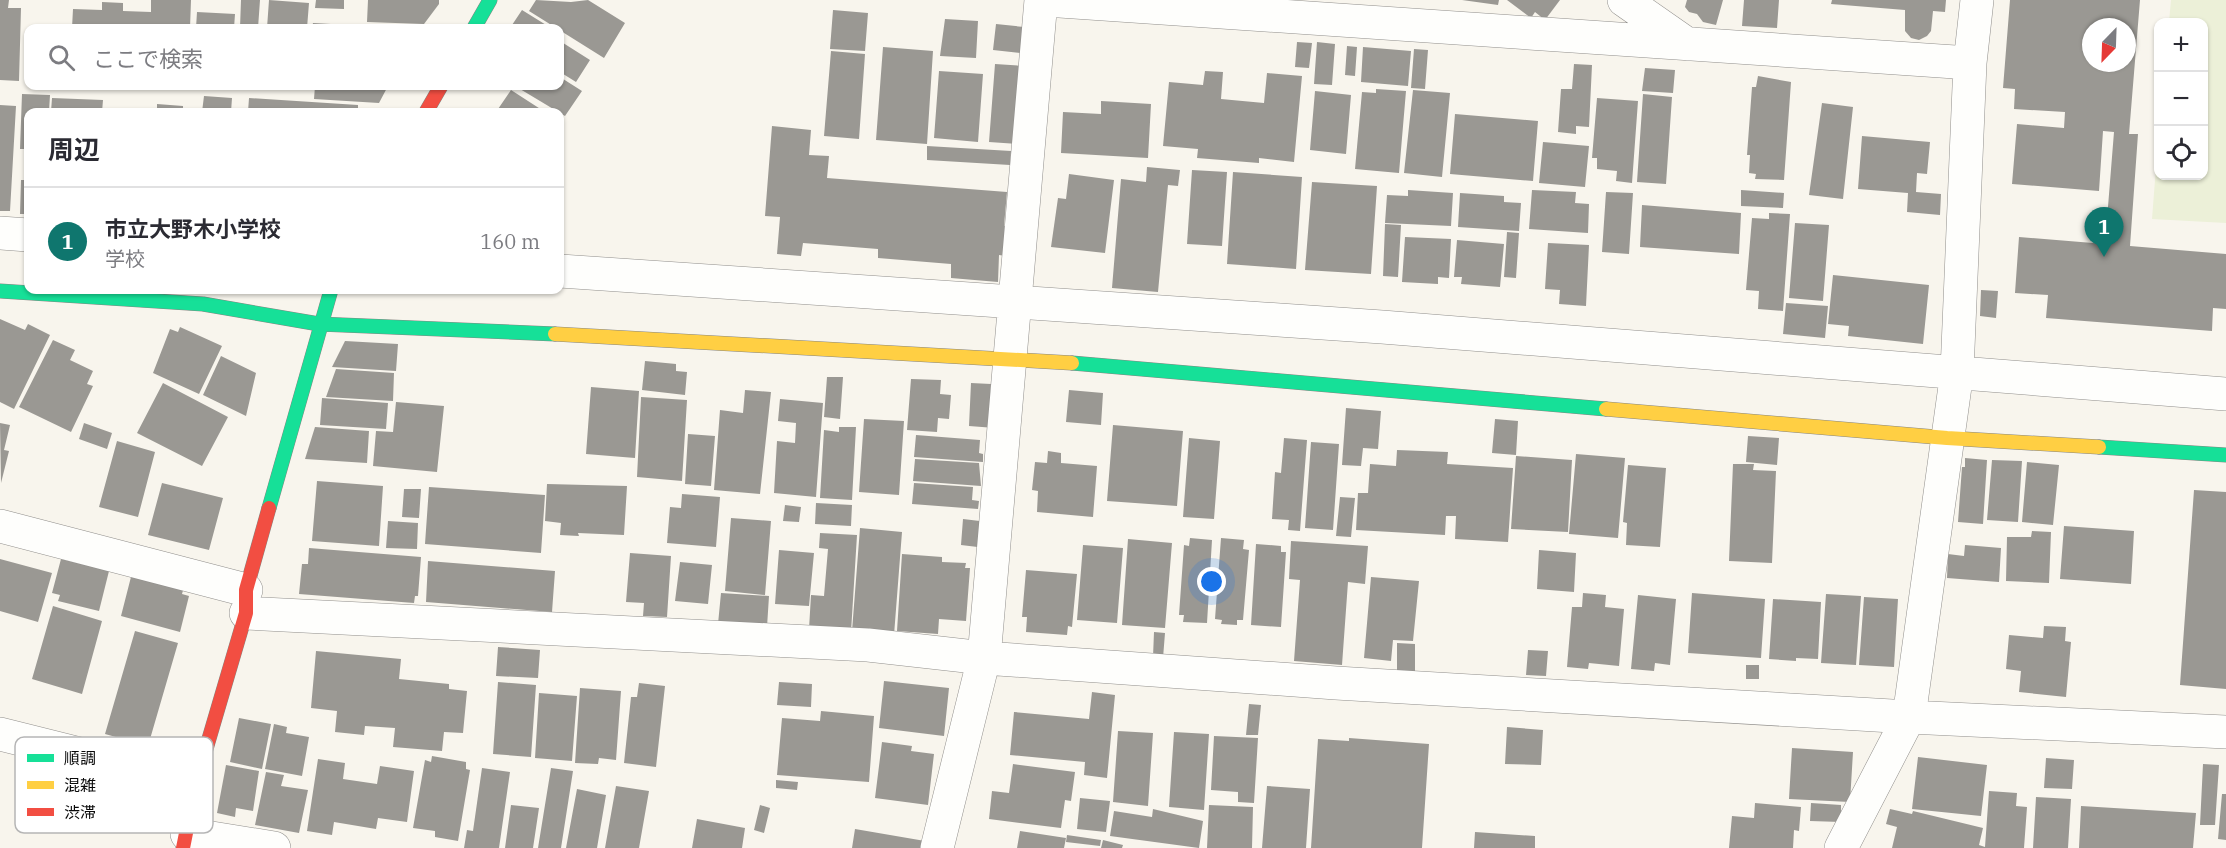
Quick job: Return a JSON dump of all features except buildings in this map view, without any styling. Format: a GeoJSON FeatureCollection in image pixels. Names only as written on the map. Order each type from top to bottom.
{"type":"FeatureCollection","features":[{"type":"Feature","properties":{"kind":"street"},"geometry":{"type":"LineString","coordinates":[[476,24],[490,0]]}},
{"type":"Feature","properties":{"kind":"street"},"geometry":{"type":"LineString","coordinates":[[938,848],[984,658],[1043,0],[1970,63]]}},
{"type":"Feature","properties":{"kind":"street"},"geometry":{"type":"LineString","coordinates":[[1624,0],[1686,44]]}},
{"type":"Feature","properties":{"kind":"street"},"geometry":{"type":"LineString","coordinates":[[1841,848],[1909,717],[1957,372],[1970,63],[1977,0]]}},
{"type":"Feature","properties":{"kind":"street"},"geometry":{"type":"LineString","coordinates":[[428,108],[439,90]]}},
{"type":"Feature","properties":{"kind":"street"},"geometry":{"type":"LineString","coordinates":[[0,233],[24,235]]}},
{"type":"Feature","properties":{"kind":"street"},"geometry":{"type":"LineString","coordinates":[[564,271],[1465,333],[2226,394]]}},
{"type":"Feature","properties":{"kind":"street"},"geometry":{"type":"LineString","coordinates":[[0,291],[24,293]]}},
{"type":"Feature","properties":{"kind":"street"},"geometry":{"type":"LineString","coordinates":[[47,294],[203,304],[319,324],[603,335],[1010,358],[1947,438],[2226,455]]}},
{"type":"Feature","properties":{"kind":"street"},"geometry":{"type":"LineString","coordinates":[[209,737],[319,324],[330,294]]}},
{"type":"Feature","properties":{"kind":"street"},"geometry":{"type":"LineString","coordinates":[[0,526],[246,601],[868,645],[984,658],[1336,683],[1909,717],[2226,732]]}},
{"type":"Feature","properties":{"kind":"street"},"geometry":{"type":"LineString","coordinates":[[0,734],[15,738]]}},
{"type":"Feature","properties":{"kind":"street"},"geometry":{"type":"LineString","coordinates":[[185,841],[274,848]]}},
{"type":"Feature","properties":{"kind":"green space"},"geometry":{"type":"Polygon","coordinates":[[[2171,0],[2226,0],[2226,223],[2152,219],[2155,180],[2208,180],[2208,18],[2169,18],[2171,0]]]}},
{"type":"Feature","properties":{"kind":"traffic: fast"},"geometry":{"type":"LineString","coordinates":[[476,24],[490,0]]}},
{"type":"Feature","properties":{"kind":"traffic: fast"},"geometry":{"type":"LineString","coordinates":[[0,291],[24,293]]}},
{"type":"Feature","properties":{"kind":"traffic: fast"},"geometry":{"type":"LineString","coordinates":[[47,294],[203,304],[319,324],[555,334]]}},
{"type":"Feature","properties":{"kind":"traffic: fast"},"geometry":{"type":"LineString","coordinates":[[269,508],[330,294]]}},
{"type":"Feature","properties":{"kind":"traffic: fast"},"geometry":{"type":"LineString","coordinates":[[1072,363],[1606,409]]}},
{"type":"Feature","properties":{"kind":"traffic: fast"},"geometry":{"type":"LineString","coordinates":[[2099,447],[2226,455]]}},
{"type":"Feature","properties":{"kind":"traffic: slow"},"geometry":{"type":"LineString","coordinates":[[555,334],[1072,363]]}},
{"type":"Feature","properties":{"kind":"traffic: slow"},"geometry":{"type":"LineString","coordinates":[[1606,409],[1947,438],[2099,447]]}},
{"type":"Feature","properties":{"kind":"traffic: jam"},"geometry":{"type":"LineString","coordinates":[[428,108],[439,90]]}},
{"type":"Feature","properties":{"kind":"traffic: jam"},"geometry":{"type":"LineString","coordinates":[[210,737],[246,613],[246,590],[269,508]]}},
{"type":"Feature","properties":{"kind":"traffic: jam"},"geometry":{"type":"LineString","coordinates":[[183,848],[186,833]]}},
{"type":"Feature","properties":{"kind":"place","name":"市立大野木小学校"},"geometry":{"type":"Point","coordinates":[2104,257]}}]}
